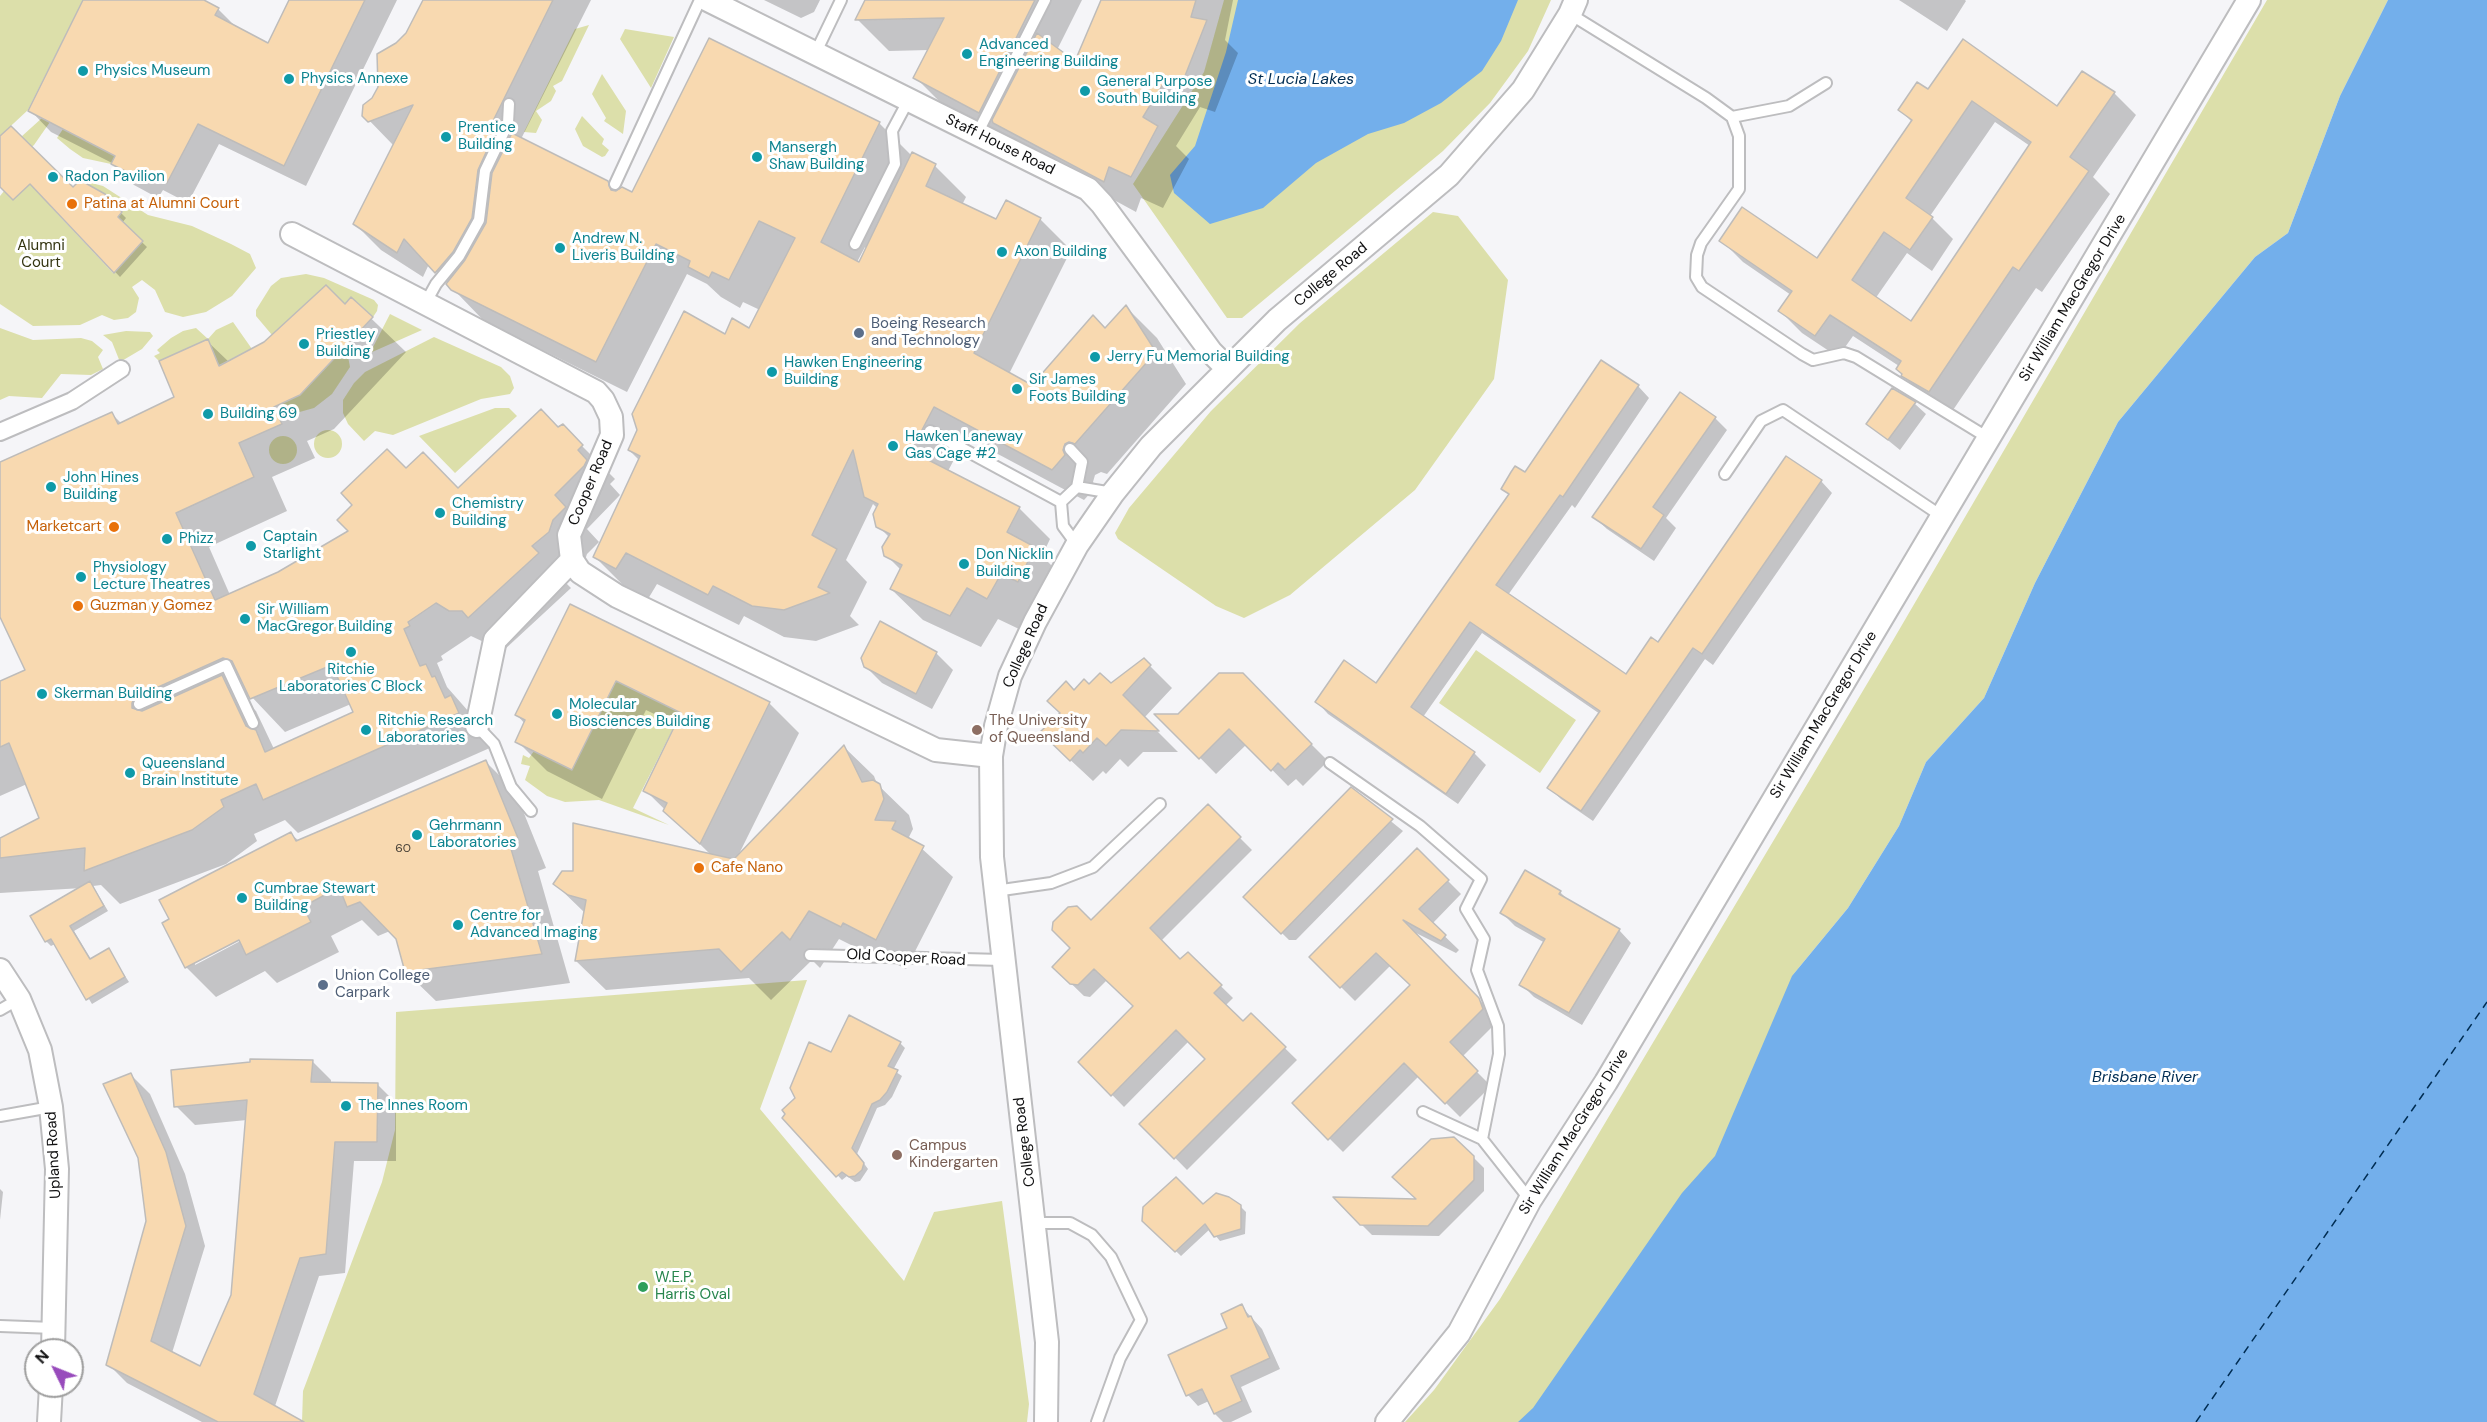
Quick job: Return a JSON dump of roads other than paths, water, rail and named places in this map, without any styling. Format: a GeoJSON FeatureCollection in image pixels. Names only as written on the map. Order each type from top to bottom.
{"type":"FeatureCollection","features":[{"type":"Feature","properties":{"kind":"street","name":"Staff House Road"},"geometry":{"type":"LineString","coordinates":[[708,0],[1088,189],[1102,204],[1211,352],[1227,368]]}},
{"type":"Feature","properties":{"kind":"street","name":"Sir William MacGregor Drive"},"geometry":{"type":"LineString","coordinates":[[1387,1422],[1459,1333],[1530,1200],[1606,1082],[2249,0]]}},
{"type":"Feature","properties":{"kind":"street","name":"College Road"},"geometry":{"type":"LineString","coordinates":[[1046,1422],[1047,1342],[992,857],[991,756],[996,726],[1010,676],[1035,622],[1077,545],[1113,493],[1151,446],[1277,320],[1449,175],[1523,90],[1573,7]]}},
{"type":"Feature","properties":{"kind":"street","name":"Cooper Road"},"geometry":{"type":"LineString","coordinates":[[292,234],[596,392],[603,400],[611,417],[612,435],[569,535],[572,560]]}},
{"type":"Feature","properties":{"kind":"street"},"geometry":{"type":"LineString","coordinates":[[0,432],[72,401],[121,369]]}},
{"type":"Feature","properties":{"kind":"street"},"geometry":{"type":"LineString","coordinates":[[477,726],[495,640],[572,560],[580,572],[617,596],[936,750],[991,756]]}},
{"type":"Feature","properties":{"kind":"street","name":"Upland Road"},"geometry":{"type":"LineString","coordinates":[[0,970],[10,1005],[40,1050],[51,1107],[57,1168],[54,1338]]}},
{"type":"Feature","properties":{"kind":"street"},"geometry":{"type":"LineString","coordinates":[[49,1422],[50,1398]]}},
{"type":"Feature","properties":{"kind":"lane"},"geometry":{"type":"LineString","coordinates":[[615,184],[700,0]]}},
{"type":"Feature","properties":{"kind":"lane"},"geometry":{"type":"LineString","coordinates":[[816,52],[841,0]]}},
{"type":"Feature","properties":{"kind":"lane"},"geometry":{"type":"LineString","coordinates":[[977,134],[1045,0]]}},
{"type":"Feature","properties":{"kind":"lane"},"geometry":{"type":"LineString","coordinates":[[1573,7],[1732,117],[1740,136],[1739,189],[1701,243],[1697,255],[1696,277],[1702,287],[1813,360],[1844,353],[1856,357],[1990,439]]}},
{"type":"Feature","properties":{"kind":"lane"},"geometry":{"type":"LineString","coordinates":[[1732,117],[1789,106],[1826,83]]}},
{"type":"Feature","properties":{"kind":"lane"},"geometry":{"type":"LineString","coordinates":[[855,244],[895,164],[892,132],[908,101]]}},
{"type":"Feature","properties":{"kind":"lane"},"geometry":{"type":"LineString","coordinates":[[426,302],[436,284],[459,256],[479,220],[484,171],[508,123],[509,104]]}},
{"type":"Feature","properties":{"kind":"lane"},"geometry":{"type":"LineString","coordinates":[[1725,474],[1761,422],[1784,410],[1943,517]]}},
{"type":"Feature","properties":{"kind":"lane"},"geometry":{"type":"LineString","coordinates":[[930,431],[1061,502]]}},
{"type":"Feature","properties":{"kind":"lane"},"geometry":{"type":"LineString","coordinates":[[1061,502],[1077,487],[1082,462],[1070,449]]}},
{"type":"Feature","properties":{"kind":"lane"},"geometry":{"type":"LineString","coordinates":[[1077,487],[1113,493]]}},
{"type":"Feature","properties":{"kind":"lane"},"geometry":{"type":"LineString","coordinates":[[1061,502],[1064,526],[1077,545]]}},
{"type":"Feature","properties":{"kind":"lane"},"geometry":{"type":"LineString","coordinates":[[139,704],[226,665],[253,723]]}},
{"type":"Feature","properties":{"kind":"lane"},"geometry":{"type":"LineString","coordinates":[[477,726],[494,744],[512,787],[531,811]]}},
{"type":"Feature","properties":{"kind":"lane"},"geometry":{"type":"LineString","coordinates":[[1330,763],[1420,826],[1481,879],[1466,909],[1484,939],[1477,969],[1498,1026],[1499,1054],[1482,1139]]}},
{"type":"Feature","properties":{"kind":"lane"},"geometry":{"type":"LineString","coordinates":[[995,891],[1051,883],[1093,867],[1160,804]]}},
{"type":"Feature","properties":{"kind":"lane","name":"Old Cooper Road"},"geometry":{"type":"LineString","coordinates":[[810,955],[1002,960]]}},
{"type":"Feature","properties":{"kind":"lane"},"geometry":{"type":"LineString","coordinates":[[0,1116],[19,1115],[51,1107]]}},
{"type":"Feature","properties":{"kind":"lane"},"geometry":{"type":"LineString","coordinates":[[1423,1112],[1482,1139],[1530,1200]]}},
{"type":"Feature","properties":{"kind":"lane"},"geometry":{"type":"LineString","coordinates":[[1034,1223],[1070,1222],[1092,1235],[1112,1257],[1142,1320],[1120,1358],[1098,1422]]}},
{"type":"Feature","properties":{"kind":"lane"},"geometry":{"type":"LineString","coordinates":[[0,1326],[54,1328]]}},
{"type":"Feature","properties":{"kind":"water","name":"St Lucia Lakes"},"geometry":{"type":"Polygon","coordinates":[[[1238,0],[1518,0],[1501,41],[1482,71],[1441,103],[1404,123],[1368,134],[1316,163],[1263,208],[1210,224],[1174,193],[1170,175],[1195,146],[1226,52],[1238,0]]]}},
{"type":"Feature","properties":{"kind":"water","name":"Brisbane River"},"geometry":{"type":"Polygon","coordinates":[[[2388,0],[2487,0],[2487,1422],[1518,1422],[1533,1408],[1682,1193],[1715,1156],[1792,976],[1848,908],[1899,826],[1926,762],[1984,698],[2035,583],[2118,422],[2255,257],[2288,233],[2340,96],[2388,0]]]}},
{"type":"Feature","properties":{"kind":"place","name":"Advanced Engineering Building"},"geometry":{"type":"Point","coordinates":[967,54]}},
{"type":"Feature","properties":{"kind":"place","name":"Physics Museum"},"geometry":{"type":"Point","coordinates":[83,71]}},
{"type":"Feature","properties":{"kind":"place","name":"Physics Annexe"},"geometry":{"type":"Point","coordinates":[289,79]}},
{"type":"Feature","properties":{"kind":"place","name":"General Purpose South Building"},"geometry":{"type":"Point","coordinates":[1085,91]}},
{"type":"Feature","properties":{"kind":"place","name":"Prentice Building"},"geometry":{"type":"Point","coordinates":[446,137]}},
{"type":"Feature","properties":{"kind":"place","name":"Mansergh Shaw Building"},"geometry":{"type":"Point","coordinates":[757,157]}},
{"type":"Feature","properties":{"kind":"place","name":"Radon Pavilion"},"geometry":{"type":"Point","coordinates":[53,177]}},
{"type":"Feature","properties":{"kind":"place","name":"Patina at Alumni Court"},"geometry":{"type":"Point","coordinates":[72,204]}},
{"type":"Feature","properties":{"kind":"place","name":"Andrew N. Liveris Building"},"geometry":{"type":"Point","coordinates":[560,248]}},
{"type":"Feature","properties":{"kind":"place","name":"Axon Building"},"geometry":{"type":"Point","coordinates":[1002,252]}},
{"type":"Feature","properties":{"kind":"place","name":"Boeing Research and Technology"},"geometry":{"type":"Point","coordinates":[859,333]}},
{"type":"Feature","properties":{"kind":"place","name":"Priestley Building"},"geometry":{"type":"Point","coordinates":[304,344]}},
{"type":"Feature","properties":{"kind":"place","name":"Jerry Fu Memorial Building"},"geometry":{"type":"Point","coordinates":[1095,357]}},
{"type":"Feature","properties":{"kind":"place","name":"Hawken Engineering Building"},"geometry":{"type":"Point","coordinates":[772,372]}},
{"type":"Feature","properties":{"kind":"place","name":"Sir James Foots Building"},"geometry":{"type":"Point","coordinates":[1017,389]}},
{"type":"Feature","properties":{"kind":"place","name":"Building 69"},"geometry":{"type":"Point","coordinates":[208,414]}},
{"type":"Feature","properties":{"kind":"place","name":"Hawken Laneway Gas Cage #2"},"geometry":{"type":"Point","coordinates":[893,446]}},
{"type":"Feature","properties":{"kind":"place","name":"John Hines Building"},"geometry":{"type":"Point","coordinates":[51,487]}},
{"type":"Feature","properties":{"kind":"place","name":"Chemistry Building"},"geometry":{"type":"Point","coordinates":[440,513]}},
{"type":"Feature","properties":{"kind":"place","name":"Marketcart"},"geometry":{"type":"Point","coordinates":[114,527]}},
{"type":"Feature","properties":{"kind":"place","name":"Phizz"},"geometry":{"type":"Point","coordinates":[167,539]}},
{"type":"Feature","properties":{"kind":"place","name":"Captain Starlight"},"geometry":{"type":"Point","coordinates":[251,546]}},
{"type":"Feature","properties":{"kind":"place","name":"Don Nicklin Building"},"geometry":{"type":"Point","coordinates":[964,564]}},
{"type":"Feature","properties":{"kind":"place","name":"Physiology Lecture Theatres"},"geometry":{"type":"Point","coordinates":[81,577]}},
{"type":"Feature","properties":{"kind":"place","name":"Guzman y Gomez"},"geometry":{"type":"Point","coordinates":[78,606]}},
{"type":"Feature","properties":{"kind":"place","name":"Sir William MacGregor Building"},"geometry":{"type":"Point","coordinates":[245,619]}},
{"type":"Feature","properties":{"kind":"place","name":"Ritchie Laboratories C Block"},"geometry":{"type":"Point","coordinates":[351,652]}},
{"type":"Feature","properties":{"kind":"place","name":"Skerman Building"},"geometry":{"type":"Point","coordinates":[42,694]}},
{"type":"Feature","properties":{"kind":"place","name":"Molecular Biosciences Building"},"geometry":{"type":"Point","coordinates":[557,714]}},
{"type":"Feature","properties":{"kind":"place","name":"Ritchie Research Laboratories"},"geometry":{"type":"Point","coordinates":[366,730]}},
{"type":"Feature","properties":{"kind":"place","name":"The University of Queensland"},"geometry":{"type":"Point","coordinates":[977,730]}},
{"type":"Feature","properties":{"kind":"place","name":"Queensland Brain Institute"},"geometry":{"type":"Point","coordinates":[130,773]}},
{"type":"Feature","properties":{"kind":"place","name":"Gehrmann Laboratories"},"geometry":{"type":"Point","coordinates":[417,835]}},
{"type":"Feature","properties":{"kind":"place","name":"Cafe Nano"},"geometry":{"type":"Point","coordinates":[699,868]}},
{"type":"Feature","properties":{"kind":"place","name":"Cumbrae Stewart Building"},"geometry":{"type":"Point","coordinates":[242,898]}},
{"type":"Feature","properties":{"kind":"place","name":"Centre for Advanced Imaging"},"geometry":{"type":"Point","coordinates":[458,925]}},
{"type":"Feature","properties":{"kind":"place","name":"Union College Carpark"},"geometry":{"type":"Point","coordinates":[323,985]}},
{"type":"Feature","properties":{"kind":"place","name":"The Innes Room"},"geometry":{"type":"Point","coordinates":[346,1106]}},
{"type":"Feature","properties":{"kind":"place","name":"Campus Kindergarten"},"geometry":{"type":"Point","coordinates":[897,1155]}},
{"type":"Feature","properties":{"kind":"place","name":"W.E.P. Harris Oval"},"geometry":{"type":"Point","coordinates":[643,1287]}},
{"type":"Feature","properties":{"kind":"park label","name":"Alumni Court"},"geometry":{"type":"Point","coordinates":[41,254]}}]}
